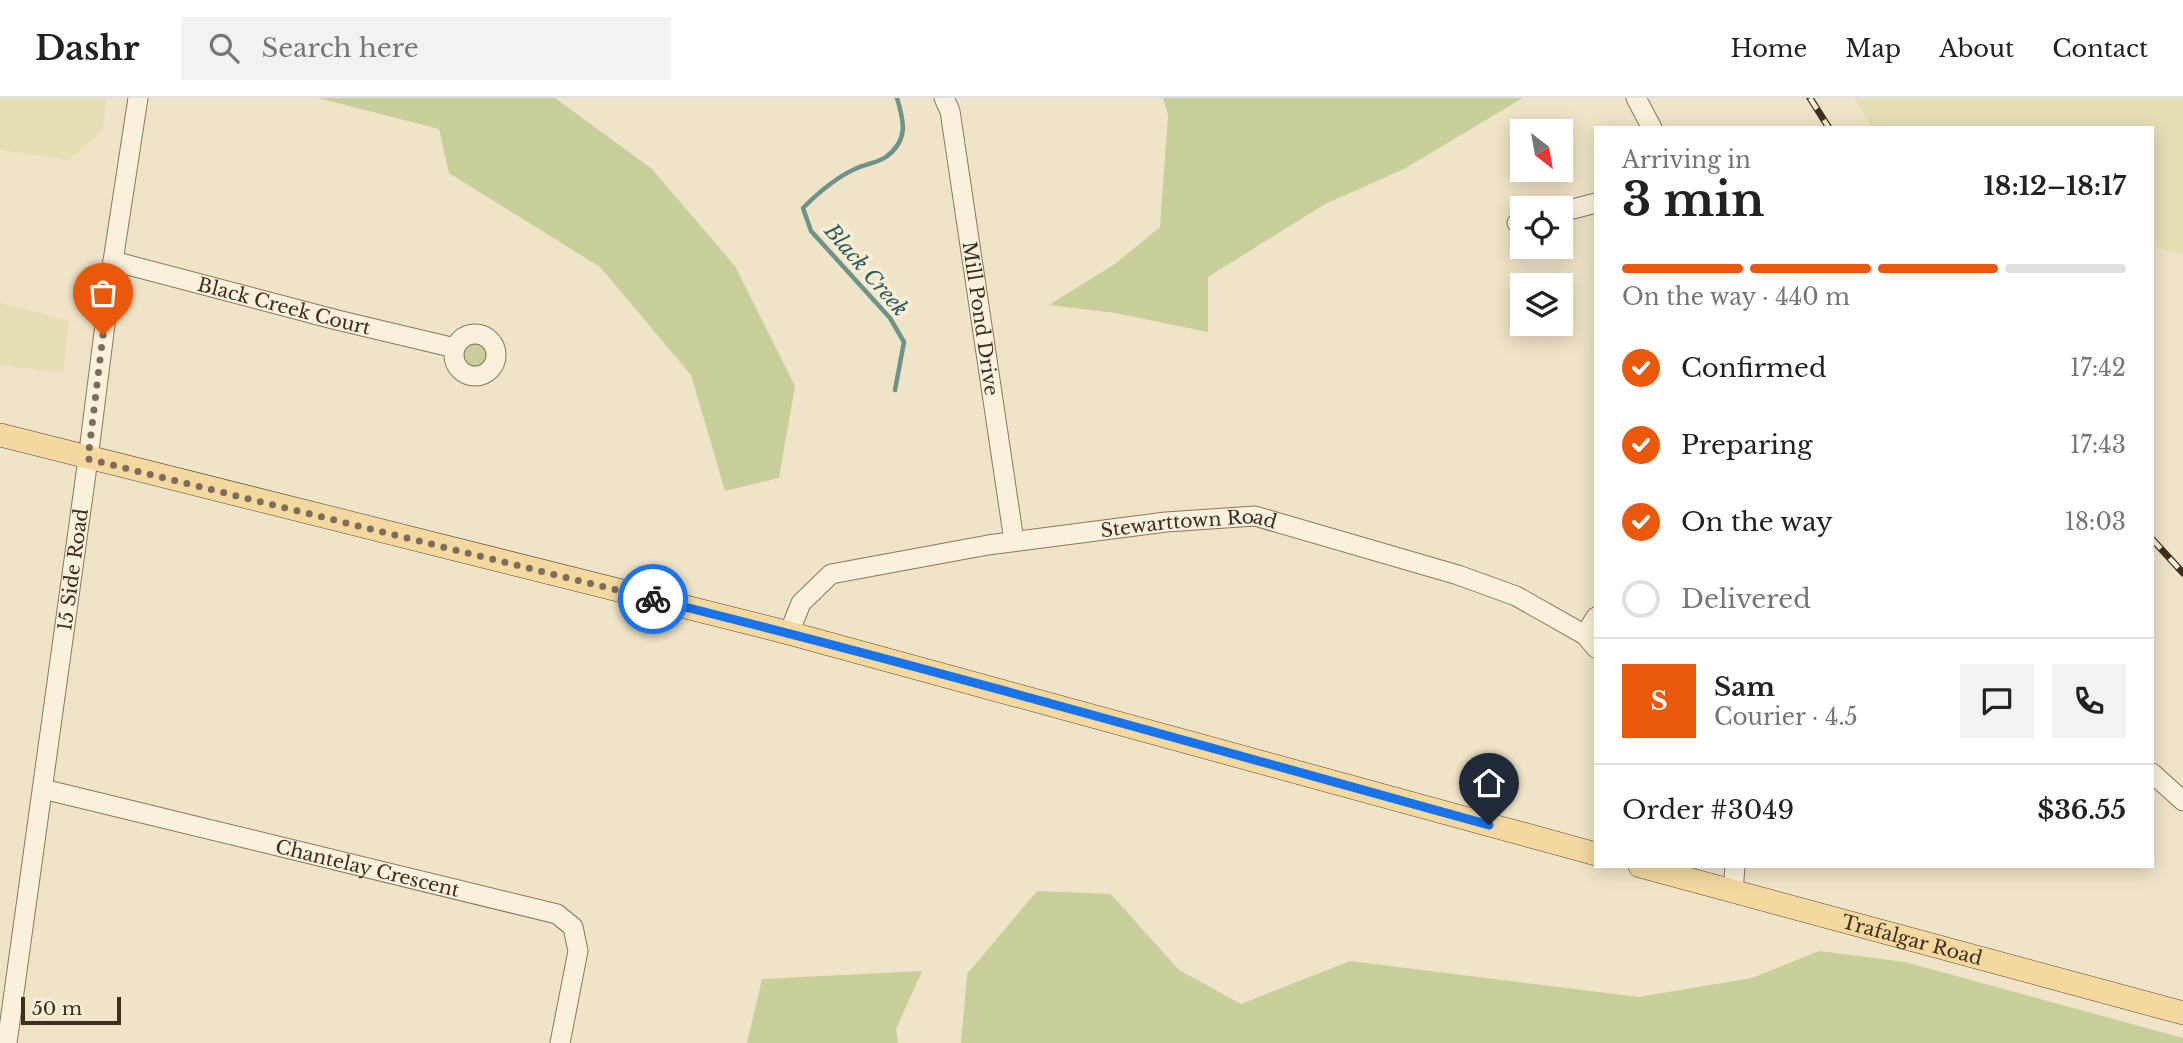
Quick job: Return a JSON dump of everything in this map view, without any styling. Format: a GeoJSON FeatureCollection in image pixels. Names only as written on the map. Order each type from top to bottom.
{"type":"FeatureCollection","features":[{"type":"Feature","properties":{"kind":"main road"},"geometry":{"type":"LineString","coordinates":[[0,435],[789,633],[1594,853]]}},
{"type":"Feature","properties":{"kind":"main road","name":"Trafalgar Road"},"geometry":{"type":"LineString","coordinates":[[1647,868],[2183,1013]]}},
{"type":"Feature","properties":{"kind":"street","name":"15 Side Road"},"geometry":{"type":"LineString","coordinates":[[7,1043],[113,261],[138,98]]}},
{"type":"Feature","properties":{"kind":"street","name":"Mill Pond Drive"},"geometry":{"type":"LineString","coordinates":[[944,98],[950,111],[1014,541]]}},
{"type":"Feature","properties":{"kind":"street"},"geometry":{"type":"LineString","coordinates":[[1636,98],[1651,126]]}},
{"type":"Feature","properties":{"kind":"street"},"geometry":{"type":"LineString","coordinates":[[1573,209],[1594,204]]}},
{"type":"Feature","properties":{"kind":"street","name":"Black Creek Court"},"geometry":{"type":"LineString","coordinates":[[113,261],[455,348]]}},
{"type":"Feature","properties":{"kind":"street","name":"Stewarttown Road"},"geometry":{"type":"LineString","coordinates":[[789,633],[801,603],[831,575],[1014,541],[1166,522],[1255,516],[1458,575],[1516,596],[1591,642]]}},
{"type":"Feature","properties":{"kind":"street"},"geometry":{"type":"LineString","coordinates":[[2154,775],[2183,801]]}},
{"type":"Feature","properties":{"kind":"street","name":"Chantelay Crescent"},"geometry":{"type":"LineString","coordinates":[[43,789],[556,914],[573,927],[578,951],[560,1043]]}},
{"type":"Feature","properties":{"kind":"street"},"geometry":{"type":"LineString","coordinates":[[1733,892],[1735,868]]}},
{"type":"Feature","properties":{"kind":"shaded area"},"geometry":{"type":"Polygon","coordinates":[[[0,98],[106,98],[103,130],[69,160],[0,150],[0,98]]]}},
{"type":"Feature","properties":{"kind":"shaded area"},"geometry":{"type":"Polygon","coordinates":[[[1854,98],[2183,98],[2183,255],[2154,246],[2154,126],[1871,126],[1854,98]]]}},
{"type":"Feature","properties":{"kind":"shaded area"},"geometry":{"type":"Polygon","coordinates":[[[0,303],[69,321],[63,373],[0,365],[0,303]]]}},
{"type":"Feature","properties":{"kind":"green space"},"geometry":{"type":"Polygon","coordinates":[[[318,98],[555,98],[652,169],[735,266],[795,386],[779,478],[725,491],[691,375],[600,267],[449,173],[439,129],[318,98]]]}},
{"type":"Feature","properties":{"kind":"green space"},"geometry":{"type":"Polygon","coordinates":[[[1163,98],[1523,98],[1404,169],[1325,204],[1208,277],[1208,332],[1115,313],[1049,305],[1115,264],[1160,227],[1168,115],[1163,98]]]}},
{"type":"Feature","properties":{"kind":"green space"},"geometry":{"type":"Polygon","coordinates":[[[476,341],[486,345],[490,355],[486,365],[476,369],[466,365],[462,355],[466,345],[476,341]]]}},
{"type":"Feature","properties":{"kind":"green space"},"geometry":{"type":"Polygon","coordinates":[[[1037,891],[1111,894],[1179,970],[1241,1004],[1350,961],[1639,997],[1752,978],[1819,951],[1905,962],[2183,1038],[2183,1043],[961,1043],[967,974],[1037,891]]]}},
{"type":"Feature","properties":{"kind":"green space"},"geometry":{"type":"Polygon","coordinates":[[[922,971],[896,1029],[898,1043],[747,1043],[762,979],[922,971]]]}},
{"type":"Feature","properties":{"kind":"waterway","name":"Black Creek"},"geometry":{"type":"LineString","coordinates":[[895,390],[904,342],[890,318],[811,231],[803,208],[841,177],[882,159],[893,151],[903,130],[897,98]]}},
{"type":"Feature","properties":{"kind":"railway"},"geometry":{"type":"LineString","coordinates":[[1810,98],[1828,126]]}},
{"type":"Feature","properties":{"kind":"railway"},"geometry":{"type":"LineString","coordinates":[[2154,541],[2183,573]]}},
{"type":"Feature","properties":{"kind":"way so far"},"geometry":{"type":"LineString","coordinates":[[103,335],[88,459],[653,599]]}},
{"type":"Feature","properties":{"kind":"route"},"geometry":{"type":"LineString","coordinates":[[653,599],[1057,705],[1489,825]]}}]}
